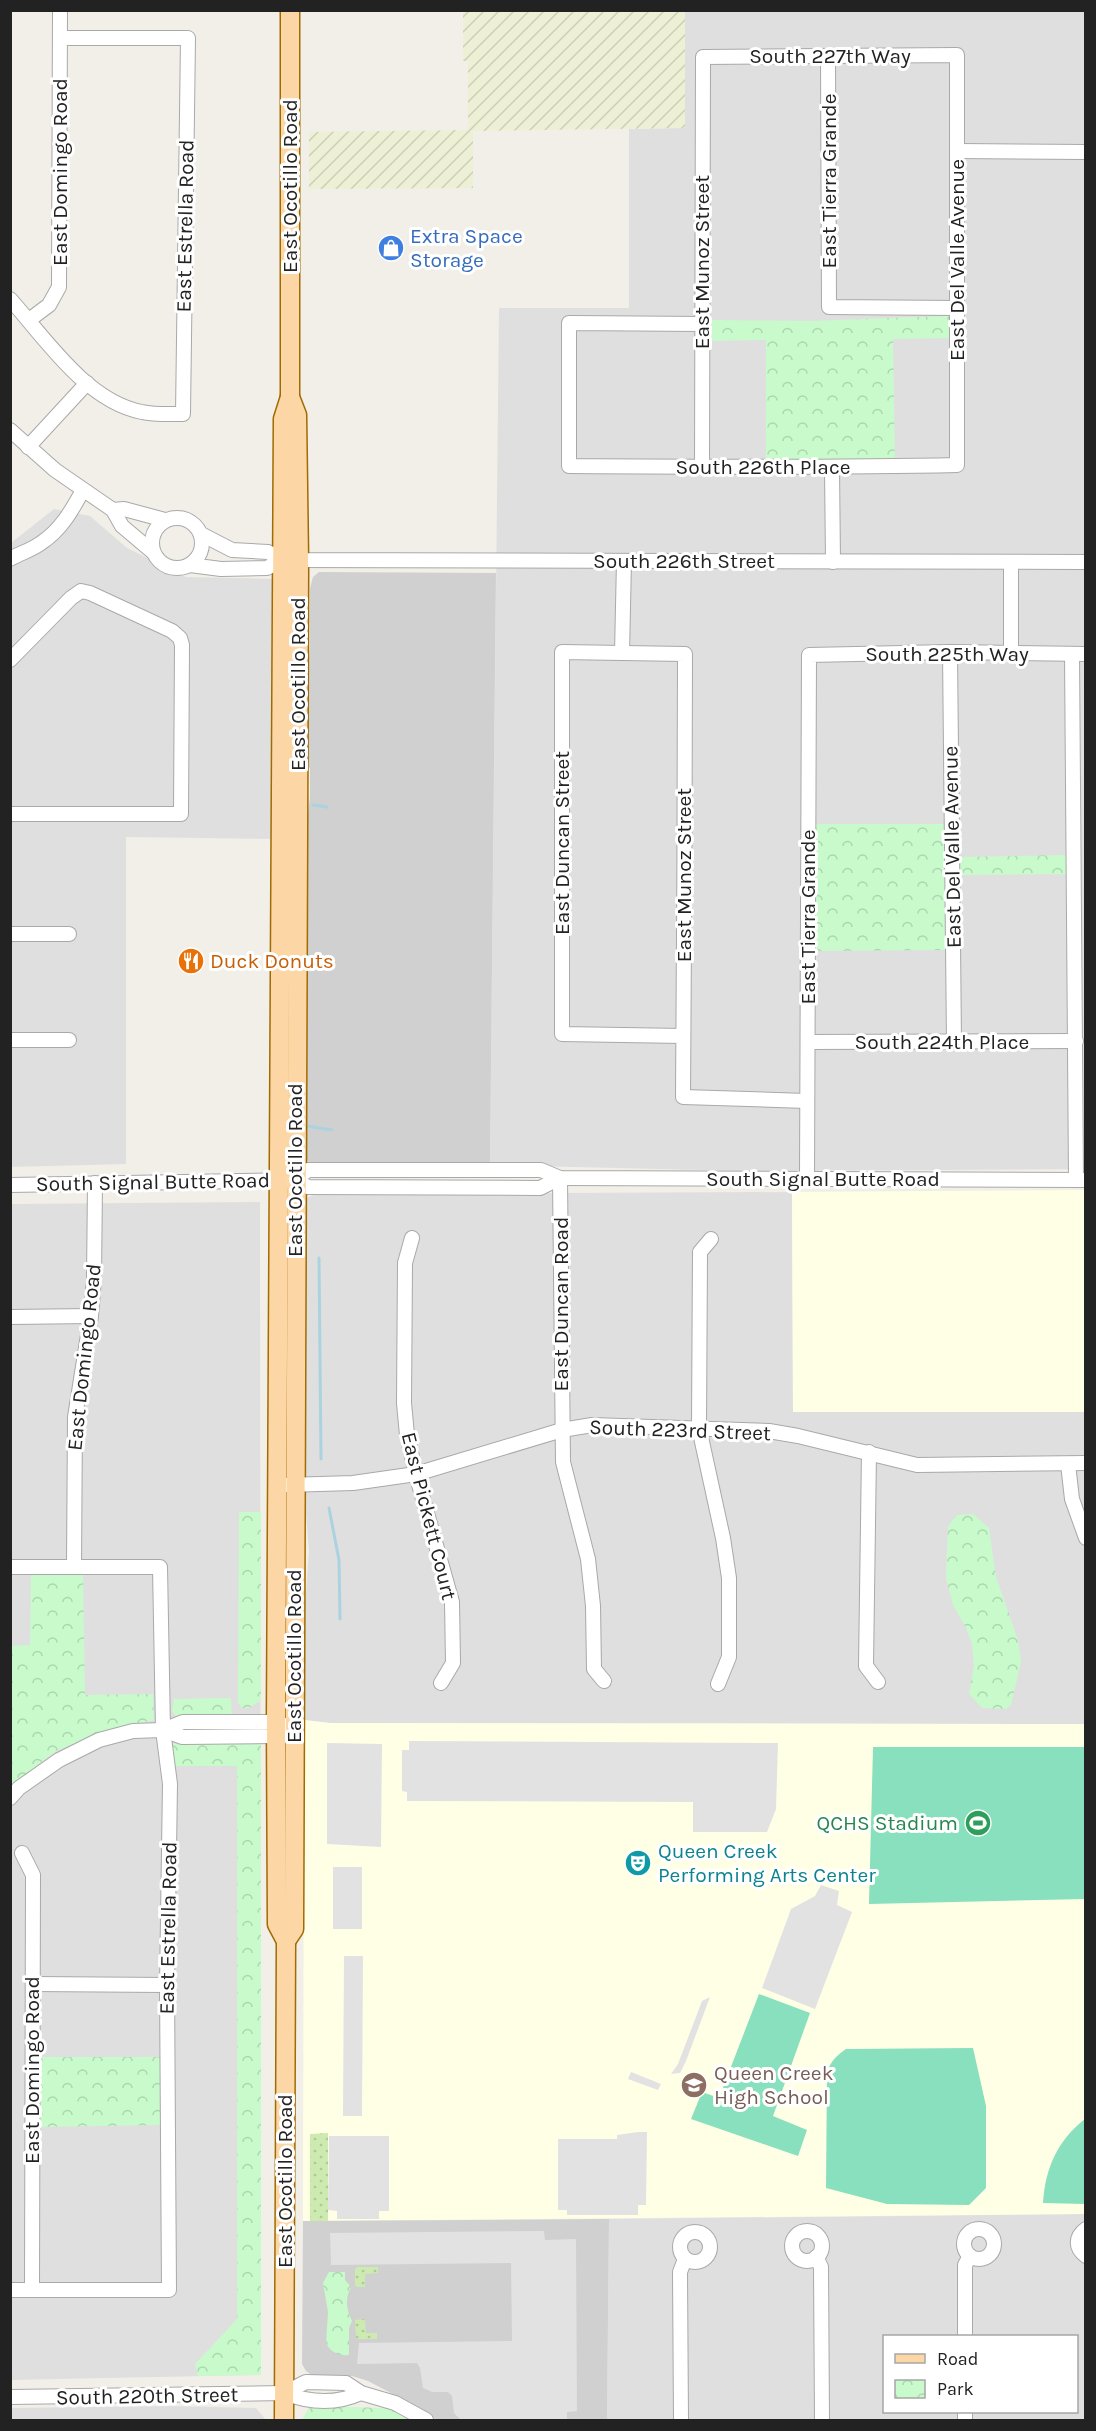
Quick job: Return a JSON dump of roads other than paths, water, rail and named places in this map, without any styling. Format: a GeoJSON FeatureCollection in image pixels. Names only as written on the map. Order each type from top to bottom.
{"type":"FeatureCollection","features":[{"type":"Feature","properties":{"kind":"main road","name":"East Ocotillo Road"},"geometry":{"type":"LineString","coordinates":[[286,1941],[294,1929],[294,1730],[286,1485],[291,560],[283,419],[290,398],[290,10]]}},
{"type":"Feature","properties":{"kind":"main road","name":"East Ocotillo Road"},"geometry":{"type":"LineString","coordinates":[[284,2421],[286,1941],[277,1924],[276,1729],[286,1485]]}},
{"type":"Feature","properties":{"kind":"street","name":"East Domingo Road"},"geometry":{"type":"LineString","coordinates":[[29,320],[49,305],[59,287],[60,10]]}},
{"type":"Feature","properties":{"kind":"street","name":"East Estrella Road"},"geometry":{"type":"LineString","coordinates":[[61,38],[188,38],[183,414],[141,412],[118,405],[87,383]]}},
{"type":"Feature","properties":{"kind":"street","name":"South 227th Way"},"geometry":{"type":"LineString","coordinates":[[703,57],[957,55]]}},
{"type":"Feature","properties":{"kind":"street","name":"East Del Valle Avenue"},"geometry":{"type":"LineString","coordinates":[[957,55],[957,465]]}},
{"type":"Feature","properties":{"kind":"street","name":"East Tierra Grande"},"geometry":{"type":"LineString","coordinates":[[828,56],[829,307],[957,308]]}},
{"type":"Feature","properties":{"kind":"street","name":"East Munoz Street"},"geometry":{"type":"LineString","coordinates":[[702,467],[703,57]]}},
{"type":"Feature","properties":{"kind":"street"},"geometry":{"type":"LineString","coordinates":[[957,152],[1086,152]]}},
{"type":"Feature","properties":{"kind":"street"},"geometry":{"type":"LineString","coordinates":[[10,299],[87,383],[28,447]]}},
{"type":"Feature","properties":{"kind":"street","name":"South 226th Place"},"geometry":{"type":"LineString","coordinates":[[702,324],[569,323],[568,466],[832,468],[957,465]]}},
{"type":"Feature","properties":{"kind":"street"},"geometry":{"type":"LineString","coordinates":[[10,430],[83,490],[113,510],[122,526],[169,567],[189,565],[221,569],[267,568],[291,560]]}},
{"type":"Feature","properties":{"kind":"street"},"geometry":{"type":"LineString","coordinates":[[832,468],[833,562]]}},
{"type":"Feature","properties":{"kind":"street"},"geometry":{"type":"LineString","coordinates":[[10,559],[50,537],[64,522],[83,490]]}},
{"type":"Feature","properties":{"kind":"street"},"geometry":{"type":"LineString","coordinates":[[113,510],[124,509],[165,520],[187,519],[201,534],[232,550],[268,552],[291,560]]}},
{"type":"Feature","properties":{"kind":"street"},"geometry":{"type":"LineString","coordinates":[[154,553],[152,538],[165,520]]}},
{"type":"Feature","properties":{"kind":"street"},"geometry":{"type":"LineString","coordinates":[[189,565],[201,552],[201,534]]}},
{"type":"Feature","properties":{"kind":"street","name":"South 226th Street"},"geometry":{"type":"LineString","coordinates":[[291,560],[1086,562]]}},
{"type":"Feature","properties":{"kind":"street"},"geometry":{"type":"LineString","coordinates":[[621,653],[624,561]]}},
{"type":"Feature","properties":{"kind":"street"},"geometry":{"type":"LineString","coordinates":[[1011,562],[1011,654]]}},
{"type":"Feature","properties":{"kind":"street"},"geometry":{"type":"LineString","coordinates":[[10,813],[182,814],[183,645],[177,634],[90,593],[81,591],[12,656]]}},
{"type":"Feature","properties":{"kind":"street","name":"East Duncan Street"},"geometry":{"type":"LineString","coordinates":[[621,653],[562,652],[562,1034],[683,1036]]}},
{"type":"Feature","properties":{"kind":"street","name":"East Del Valle Avenue"},"geometry":{"type":"LineString","coordinates":[[950,652],[954,1042]]}},
{"type":"Feature","properties":{"kind":"street","name":"South 225th Way"},"geometry":{"type":"LineString","coordinates":[[809,655],[950,652],[1079,654]]}},
{"type":"Feature","properties":{"kind":"street","name":"East Munoz Street"},"geometry":{"type":"LineString","coordinates":[[621,653],[685,654],[683,1097],[807,1101]]}},
{"type":"Feature","properties":{"kind":"street"},"geometry":{"type":"LineString","coordinates":[[1079,654],[1076,1041],[1081,1101],[1081,1180]]}},
{"type":"Feature","properties":{"kind":"street","name":"East Tierra Grande"},"geometry":{"type":"LineString","coordinates":[[807,1179],[809,655]]}},
{"type":"Feature","properties":{"kind":"street"},"geometry":{"type":"LineString","coordinates":[[10,934],[69,934]]}},
{"type":"Feature","properties":{"kind":"street"},"geometry":{"type":"LineString","coordinates":[[10,1040],[69,1040]]}},
{"type":"Feature","properties":{"kind":"street","name":"South 224th Place"},"geometry":{"type":"LineString","coordinates":[[808,1042],[1076,1041]]}},
{"type":"Feature","properties":{"kind":"street","name":"South Signal Butte Road"},"geometry":{"type":"LineString","coordinates":[[10,1185],[287,1180],[308,1188],[540,1188],[560,1178],[1081,1180]]}},
{"type":"Feature","properties":{"kind":"street","name":"East Duncan Road"},"geometry":{"type":"LineString","coordinates":[[560,1178],[563,1462],[588,1559],[593,1606],[594,1670],[604,1681]]}},
{"type":"Feature","properties":{"kind":"street","name":"East Domingo Road"},"geometry":{"type":"LineString","coordinates":[[74,1567],[75,1417],[91,1316],[94,1278],[95,1183]]}},
{"type":"Feature","properties":{"kind":"street","name":"East Pickett Court"},"geometry":{"type":"LineString","coordinates":[[412,1238],[405,1263],[404,1403],[407,1435],[416,1474],[452,1602],[453,1663],[441,1683]]}},
{"type":"Feature","properties":{"kind":"street"},"geometry":{"type":"LineString","coordinates":[[711,1239],[700,1252],[699,1428],[723,1538],[729,1578],[729,1657],[718,1684]]}},
{"type":"Feature","properties":{"kind":"street"},"geometry":{"type":"LineString","coordinates":[[10,1317],[91,1316]]}},
{"type":"Feature","properties":{"kind":"street","name":"South 223rd Street"},"geometry":{"type":"LineString","coordinates":[[286,1485],[353,1483],[416,1474],[562,1430],[592,1425],[769,1431],[917,1464],[1086,1463]]}},
{"type":"Feature","properties":{"kind":"street"},"geometry":{"type":"LineString","coordinates":[[869,1452],[866,1666],[878,1682]]}},
{"type":"Feature","properties":{"kind":"street"},"geometry":{"type":"LineString","coordinates":[[1068,1464],[1072,1499],[1086,1539]]}},
{"type":"Feature","properties":{"kind":"street"},"geometry":{"type":"LineString","coordinates":[[10,1567],[74,1567]]}},
{"type":"Feature","properties":{"kind":"street","name":"East Estrella Road"},"geometry":{"type":"LineString","coordinates":[[32,2290],[170,2290],[167,1985],[170,1784],[163,1730],[160,1567],[74,1567]]}},
{"type":"Feature","properties":{"kind":"street"},"geometry":{"type":"LineString","coordinates":[[10,1798],[19,1788],[59,1760],[99,1740],[133,1731],[163,1730],[183,1722],[294,1730]]}},
{"type":"Feature","properties":{"kind":"street","name":"East Domingo Road"},"geometry":{"type":"LineString","coordinates":[[22,1853],[33,1875],[32,2290]]}},
{"type":"Feature","properties":{"kind":"street"},"geometry":{"type":"LineString","coordinates":[[33,1984],[167,1985]]}},
{"type":"Feature","properties":{"kind":"street"},"geometry":{"type":"LineString","coordinates":[[1086,2229],[1080,2233],[1077,2243],[1080,2252],[1086,2256]]}},
{"type":"Feature","properties":{"kind":"street"},"geometry":{"type":"LineString","coordinates":[[965,2335],[965,2265],[970,2256]]}},
{"type":"Feature","properties":{"kind":"street"},"geometry":{"type":"LineString","coordinates":[[816,2257],[821,2267],[822,2421]]}},
{"type":"Feature","properties":{"kind":"street"},"geometry":{"type":"LineString","coordinates":[[681,2421],[680,2272],[685,2259]]}},
{"type":"Feature","properties":{"kind":"street"},"geometry":{"type":"LineString","coordinates":[[10,2290],[32,2290]]}},
{"type":"Feature","properties":{"kind":"street","name":"South 220th Street"},"geometry":{"type":"LineString","coordinates":[[10,2397],[284,2393],[306,2382],[346,2383],[361,2393],[395,2403],[426,2421]]}},
{"type":"Feature","properties":{"kind":"waterway"},"geometry":{"type":"LineString","coordinates":[[313,805],[327,807]]}},
{"type":"Feature","properties":{"kind":"waterway"},"geometry":{"type":"LineString","coordinates":[[307,1126],[332,1130]]}},
{"type":"Feature","properties":{"kind":"waterway"},"geometry":{"type":"LineString","coordinates":[[319,1258],[321,1459]]}},
{"type":"Feature","properties":{"kind":"waterway"},"geometry":{"type":"LineString","coordinates":[[329,1508],[339,1560],[340,1619]]}},
{"type":"Feature","properties":{"kind":"place","name":"Extra Space Storage"},"geometry":{"type":"Point","coordinates":[391,248]}},
{"type":"Feature","properties":{"kind":"place","name":"Duck Donuts"},"geometry":{"type":"Point","coordinates":[191,961]}},
{"type":"Feature","properties":{"kind":"place","name":"QCHS Stadium"},"geometry":{"type":"Point","coordinates":[978,1823]}},
{"type":"Feature","properties":{"kind":"place","name":"Queen Creek Performing Arts Center"},"geometry":{"type":"Point","coordinates":[638,1863]}},
{"type":"Feature","properties":{"kind":"place","name":"Queen Creek High School"},"geometry":{"type":"Point","coordinates":[694,2085]}}]}
